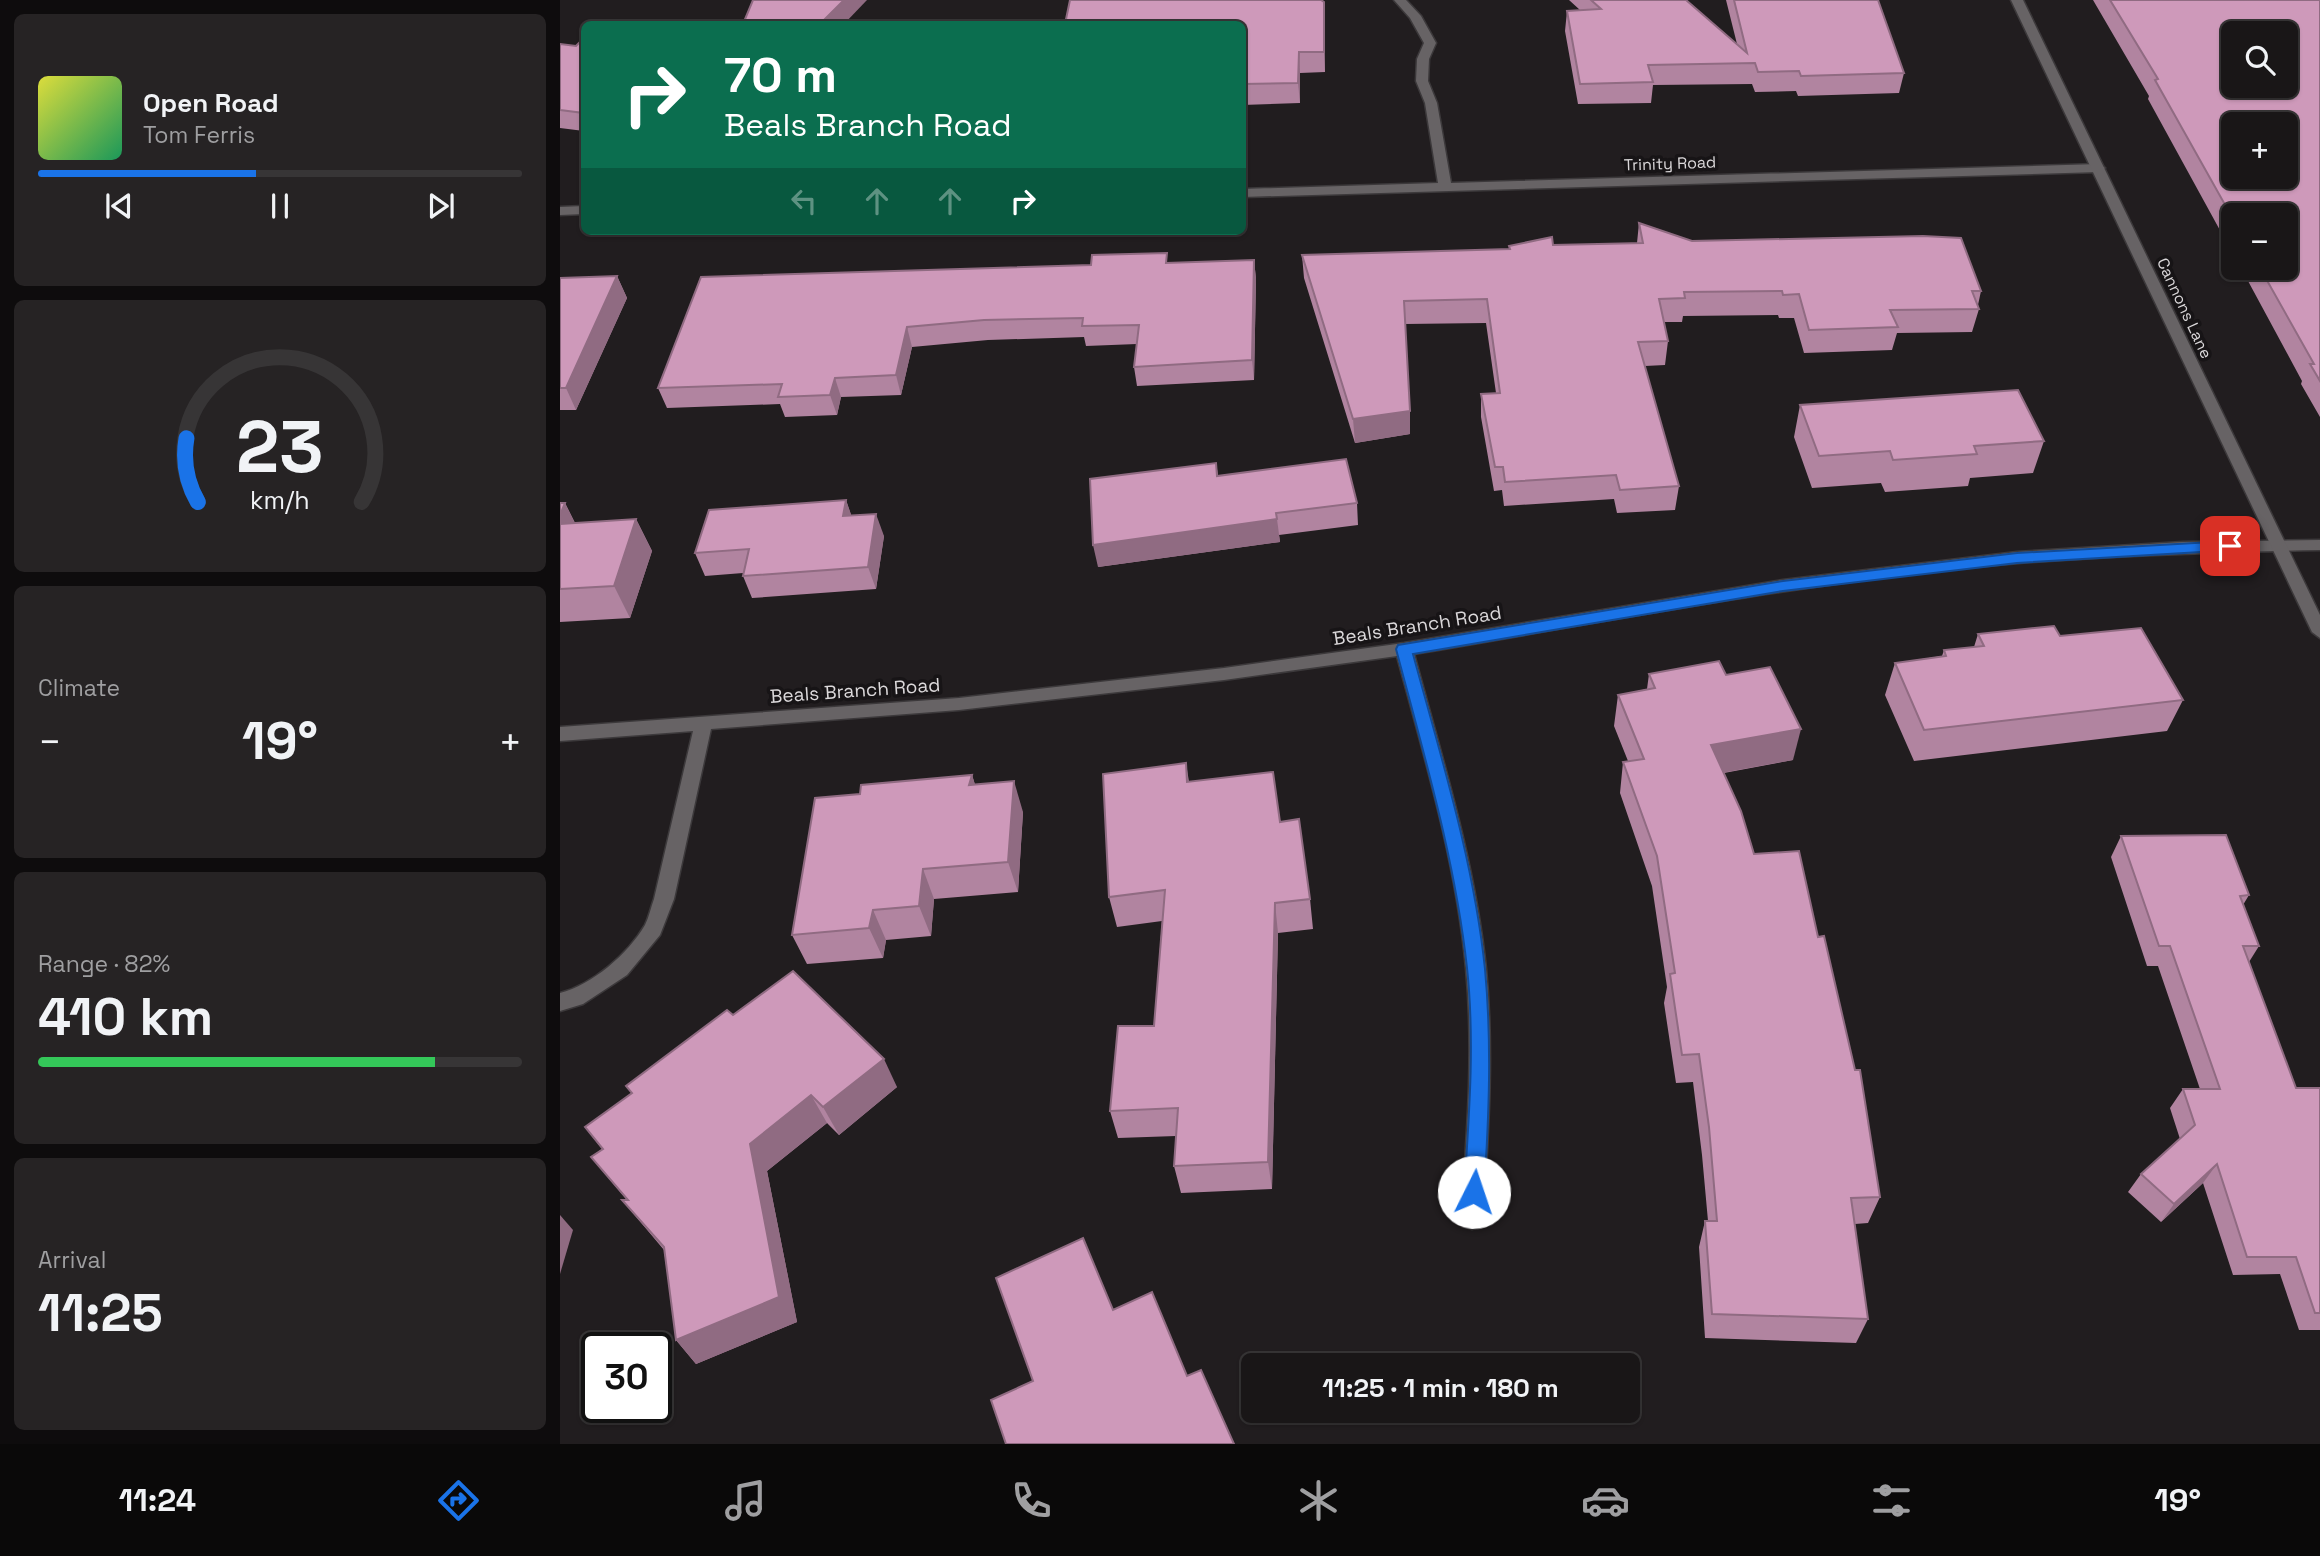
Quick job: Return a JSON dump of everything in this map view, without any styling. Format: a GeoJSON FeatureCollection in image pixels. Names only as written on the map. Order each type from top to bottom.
{"type":"FeatureCollection","features":[{"type":"Feature","properties":{"kind":"street"},"geometry":{"type":"LineString","coordinates":[[1400,0],[1415,16],[1430,43],[1423,59],[1422,81],[1431,103],[1444,187]]}},
{"type":"Feature","properties":{"kind":"street","name":"Cannons Lane"},"geometry":{"type":"LineString","coordinates":[[2017,0],[2320,632]]}},
{"type":"Feature","properties":{"kind":"street","name":"Trinity Road"},"geometry":{"type":"LineString","coordinates":[[1246,193],[2099,168]]}},
{"type":"Feature","properties":{"kind":"street"},"geometry":{"type":"LineString","coordinates":[[560,211],[581,210]]}},
{"type":"Feature","properties":{"kind":"street","name":"Beals Branch Road"},"geometry":{"type":"LineString","coordinates":[[560,734],[959,704],[1224,674],[1404,649],[1783,586],[1962,564],[2183,547],[2320,545]]}},
{"type":"Feature","properties":{"kind":"street"},"geometry":{"type":"LineString","coordinates":[[1404,649],[1456,844],[1476,968],[1481,1084],[1472,1219]]}},
{"type":"Feature","properties":{"kind":"street"},"geometry":{"type":"LineString","coordinates":[[560,1002],[576,998],[620,969],[653,929],[664,899],[704,722]]}},
{"type":"Feature","properties":{"kind":"building"},"geometry":{"type":"Polygon","coordinates":[[[753,0],[844,0],[823,21],[744,21],[753,0]]]}},
{"type":"Feature","properties":{"kind":"building"},"geometry":{"type":"Polygon","coordinates":[[[1070,0],[1321,0],[1324,2],[1324,52],[1299,52],[1298,83],[1246,84],[1246,21],[1066,21],[1070,0]]]}},
{"type":"Feature","properties":{"kind":"building"},"geometry":{"type":"Polygon","coordinates":[[[1591,0],[1686,0],[1747,53],[1734,0],[1878,0],[1904,73],[1801,76],[1799,71],[1758,72],[1755,63],[1648,65],[1653,82],[1580,84],[1567,11],[1601,9],[1591,0]]]}},
{"type":"Feature","properties":{"kind":"building"},"geometry":{"type":"Polygon","coordinates":[[[2110,0],[2320,0],[2320,381],[2310,364],[2314,364],[2267,280],[2298,280],[2298,203],[2224,203],[2155,80],[2158,79],[2110,0]]]}},
{"type":"Feature","properties":{"kind":"building"},"geometry":{"type":"Polygon","coordinates":[[[581,41],[581,113],[560,110],[560,44],[576,46],[581,41]]]}},
{"type":"Feature","properties":{"kind":"building"},"geometry":{"type":"Polygon","coordinates":[[[1639,223],[1692,241],[1923,236],[1961,238],[1981,291],[1972,291],[1979,309],[1890,310],[1898,327],[1809,330],[1799,294],[1783,295],[1782,291],[1684,292],[1685,298],[1659,299],[1668,341],[1638,342],[1679,486],[1620,490],[1616,475],[1505,482],[1503,467],[1495,467],[1481,394],[1500,393],[1487,299],[1404,301],[1410,411],[1353,419],[1302,255],[1510,249],[1509,246],[1552,237],[1553,245],[1643,243],[1639,223]]]}},
{"type":"Feature","properties":{"kind":"building"},"geometry":{"type":"Polygon","coordinates":[[[1167,253],[1166,263],[1254,260],[1252,360],[1134,367],[1139,325],[1082,326],[1083,318],[984,320],[907,327],[896,375],[835,378],[830,395],[778,397],[782,384],[658,388],[701,277],[1091,265],[1092,255],[1167,253]]]}},
{"type":"Feature","properties":{"kind":"building"},"geometry":{"type":"Polygon","coordinates":[[[617,276],[566,388],[560,388],[560,278],[617,276]]]}},
{"type":"Feature","properties":{"kind":"building"},"geometry":{"type":"Polygon","coordinates":[[[2018,390],[2044,441],[1974,446],[1977,454],[1893,460],[1890,451],[1819,456],[1800,405],[2018,390]]]}},
{"type":"Feature","properties":{"kind":"building"},"geometry":{"type":"Polygon","coordinates":[[[1346,459],[1357,503],[1276,513],[1277,519],[1093,545],[1090,479],[1216,463],[1217,476],[1346,459]]]}},
{"type":"Feature","properties":{"kind":"building"},"geometry":{"type":"Polygon","coordinates":[[[846,500],[843,516],[876,514],[868,567],[743,576],[749,549],[695,553],[709,510],[846,500]]]}},
{"type":"Feature","properties":{"kind":"building"},"geometry":{"type":"Polygon","coordinates":[[[636,519],[614,586],[560,589],[560,524],[636,519]]]}},
{"type":"Feature","properties":{"kind":"building"},"geometry":{"type":"Polygon","coordinates":[[[2054,626],[2060,636],[2141,628],[2183,700],[1924,730],[1895,663],[1946,656],[1944,650],[1984,646],[1978,634],[2054,626]]]}},
{"type":"Feature","properties":{"kind":"building"},"geometry":{"type":"Polygon","coordinates":[[[1719,661],[1726,675],[1770,667],[1801,729],[1711,745],[1741,811],[1754,854],[1799,851],[1818,937],[1824,936],[1855,1070],[1860,1070],[1880,1197],[1851,1198],[1868,1319],[1712,1314],[1705,1221],[1717,1221],[1709,1127],[1699,1054],[1682,1055],[1670,974],[1675,973],[1657,856],[1623,762],[1644,759],[1618,695],[1655,688],[1649,674],[1719,661]]]}},
{"type":"Feature","properties":{"kind":"building"},"geometry":{"type":"Polygon","coordinates":[[[1186,763],[1187,782],[1273,772],[1280,822],[1299,819],[1310,899],[1275,903],[1268,1162],[1174,1166],[1178,1108],[1110,1111],[1118,1026],[1154,1026],[1165,890],[1109,897],[1103,774],[1186,763]]]}},
{"type":"Feature","properties":{"kind":"building"},"geometry":{"type":"Polygon","coordinates":[[[972,775],[969,785],[1014,781],[1008,862],[923,869],[919,906],[873,910],[869,928],[792,935],[815,798],[860,794],[861,785],[972,775]]]}},
{"type":"Feature","properties":{"kind":"building"},"geometry":{"type":"Polygon","coordinates":[[[2226,835],[2249,895],[2240,896],[2259,946],[2243,946],[2296,1088],[2320,1088],[2320,1313],[2315,1313],[2296,1257],[2247,1257],[2217,1164],[2174,1204],[2141,1174],[2195,1125],[2183,1089],[2220,1089],[2170,946],[2159,946],[2121,836],[2226,835]]]}},
{"type":"Feature","properties":{"kind":"building"},"geometry":{"type":"Polygon","coordinates":[[[793,971],[884,1059],[823,1107],[811,1095],[750,1144],[779,1297],[676,1340],[664,1247],[622,1200],[628,1200],[591,1157],[603,1149],[585,1127],[632,1093],[626,1086],[727,1010],[733,1015],[793,971]]]}},
{"type":"Feature","properties":{"kind":"building"},"geometry":{"type":"Polygon","coordinates":[[[1083,1238],[1113,1310],[1152,1292],[1187,1376],[1201,1370],[1234,1444],[1006,1444],[991,1400],[1033,1381],[996,1278],[1083,1238]]]}},
{"type":"Feature","properties":{"kind":"route"},"geometry":{"type":"LineString","coordinates":[[1474,1192],[1481,1084],[1476,968],[1456,844],[1404,649],[1783,586],[2017,558],[2230,546]]}}]}
